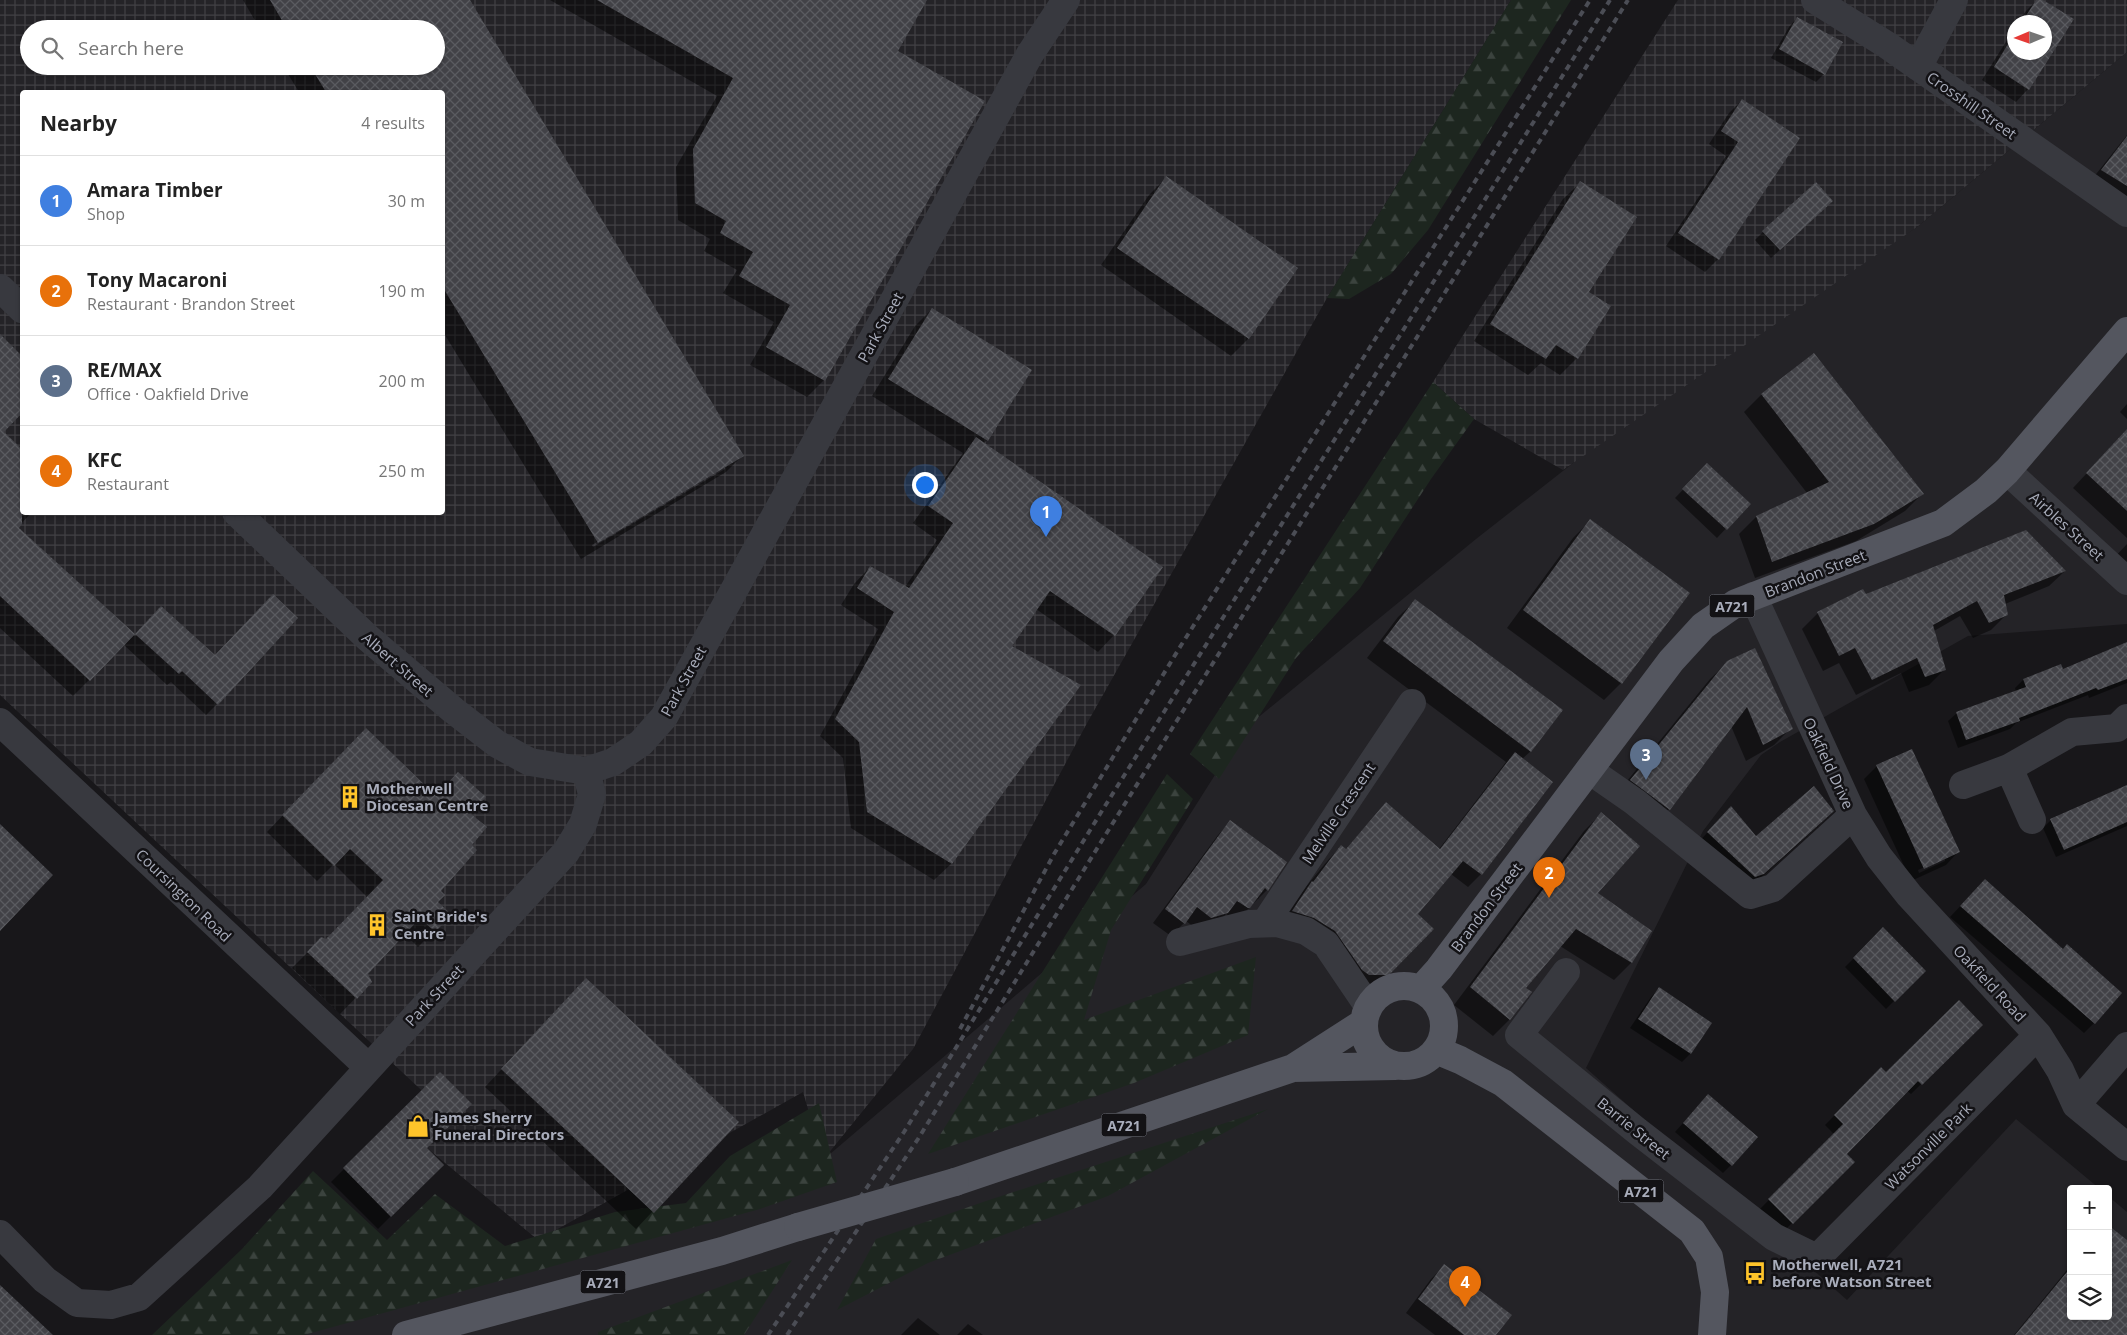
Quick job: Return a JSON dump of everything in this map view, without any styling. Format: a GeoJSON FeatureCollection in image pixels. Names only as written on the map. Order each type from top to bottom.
{"type":"FeatureCollection","features":[{"type":"Feature","properties":{"kind":"main road","name":"Brandon Street"},"geometry":{"type":"LineString","coordinates":[[1421,989],[1439,969],[1671,661],[1703,626],[1736,603],[1943,523],[1986,491],[2007,471],[2127,331]]}},
{"type":"Feature","properties":{"kind":"main road","name":"A721"},"geometry":{"type":"LineString","coordinates":[[406,1335],[722,1251],[955,1182],[1293,1068],[1366,1015],[1377,995],[1389,988],[1398,986],[1412,986],[1421,989]]}},
{"type":"Feature","properties":{"kind":"main road"},"geometry":{"type":"LineString","coordinates":[[1421,989],[1433,997],[1440,1007],[1444,1021],[1443,1035],[1436,1050]]}},
{"type":"Feature","properties":{"kind":"main road"},"geometry":{"type":"LineString","coordinates":[[1366,1015],[1366,1042],[1380,1058],[1395,1066]]}},
{"type":"Feature","properties":{"kind":"main road","name":"A721"},"geometry":{"type":"LineString","coordinates":[[1293,1068],[1409,1066],[1426,1060],[1436,1050],[1504,1083],[1692,1231],[1709,1257],[1715,1292],[1712,1335]]}},
{"type":"Feature","properties":{"kind":"street","name":"Park Street"},"geometry":{"type":"LineString","coordinates":[[0,1234],[45,1280],[77,1303],[111,1305],[139,1297],[260,1187],[566,852],[583,824],[592,794],[586,771],[613,762],[641,743],[664,718],[1030,54],[1066,0]]}},
{"type":"Feature","properties":{"kind":"street","name":"Crosshill Street"},"geometry":{"type":"LineString","coordinates":[[1815,0],[1887,45],[2127,212]]}},
{"type":"Feature","properties":{"kind":"street"},"geometry":{"type":"LineString","coordinates":[[1918,67],[1954,0]]}},
{"type":"Feature","properties":{"kind":"street"},"geometry":{"type":"LineString","coordinates":[[0,288],[20,308]]}},
{"type":"Feature","properties":{"kind":"street","name":"Airbles Street"},"geometry":{"type":"LineString","coordinates":[[2007,471],[2127,581]]}},
{"type":"Feature","properties":{"kind":"street","name":"Albert Street"},"geometry":{"type":"LineString","coordinates":[[239,515],[368,638],[453,710],[497,744],[530,762],[586,771]]}},
{"type":"Feature","properties":{"kind":"street","name":"Oakfield Drive"},"geometry":{"type":"LineString","coordinates":[[1589,770],[1635,802],[1750,895],[1773,888],[1853,815],[1753,596]]}},
{"type":"Feature","properties":{"kind":"street","name":"Melville Crescent"},"geometry":{"type":"LineString","coordinates":[[1265,923],[1412,703]]}},
{"type":"Feature","properties":{"kind":"street","name":"Coursington Road"},"geometry":{"type":"LineString","coordinates":[[0,722],[368,1067]]}},
{"type":"Feature","properties":{"kind":"street"},"geometry":{"type":"LineString","coordinates":[[1963,785],[2009,768],[2072,732],[2124,731]]}},
{"type":"Feature","properties":{"kind":"street"},"geometry":{"type":"LineString","coordinates":[[2009,768],[2032,820]]}},
{"type":"Feature","properties":{"kind":"street","name":"Oakfield Road"},"geometry":{"type":"LineString","coordinates":[[1853,815],[1879,857],[1909,895],[2038,1035],[2060,1070],[2076,1105],[2127,1147]]}},
{"type":"Feature","properties":{"kind":"street"},"geometry":{"type":"LineString","coordinates":[[1180,942],[1250,924],[1277,923],[1306,931],[1326,944],[1366,1015]]}},
{"type":"Feature","properties":{"kind":"street","name":"Barrie Street"},"geometry":{"type":"LineString","coordinates":[[1566,972],[1519,1034],[1637,1131],[1774,1237],[1817,1258]]}},
{"type":"Feature","properties":{"kind":"street","name":"Watsonville Park"},"geometry":{"type":"LineString","coordinates":[[1817,1258],[2038,1035]]}},
{"type":"Feature","properties":{"kind":"street"},"geometry":{"type":"LineString","coordinates":[[2076,1105],[2127,1046]]}},
{"type":"Feature","properties":{"kind":"shaded area"},"geometry":{"type":"Polygon","coordinates":[[[0,0],[1511,0],[1327,298],[1086,725],[913,1049],[823,1160],[803,1092],[538,1240],[427,1148],[450,1117],[0,695],[0,0]]]}},
{"type":"Feature","properties":{"kind":"shaded area"},"geometry":{"type":"Polygon","coordinates":[[[1678,0],[2127,0],[2127,52],[1917,227],[1563,470],[1474,419],[1433,382],[1678,0]]]}},
{"type":"Feature","properties":{"kind":"shaded area"},"geometry":{"type":"Polygon","coordinates":[[[2127,52],[2127,624],[1968,636],[1780,742],[1761,755],[1703,831],[1586,1068],[1847,1300],[2016,1119],[2095,1185],[2067,1185],[2067,1320],[2112,1320],[2112,1199],[2127,1212],[2127,1335],[279,1335],[823,1160],[1146,884],[1244,729],[1476,539],[1684,376],[1917,227],[2127,52]]]}},
{"type":"Feature","properties":{"kind":"green space"},"geometry":{"type":"Polygon","coordinates":[[[1511,0],[1571,0],[1428,230],[1391,274],[1349,299],[1327,298],[1511,0]]]}},
{"type":"Feature","properties":{"kind":"green space"},"geometry":{"type":"Polygon","coordinates":[[[1433,382],[1474,419],[1431,479],[1360,588],[1296,658],[1219,779],[1190,754],[1433,382]]]}},
{"type":"Feature","properties":{"kind":"green space"},"geometry":{"type":"Polygon","coordinates":[[[1167,774],[1193,799],[1111,930],[1084,1020],[1256,957],[1248,1035],[1134,1083],[928,1154],[1167,774]]]}},
{"type":"Feature","properties":{"kind":"green space"},"geometry":{"type":"Polygon","coordinates":[[[819,1103],[837,1182],[760,1209],[304,1335],[152,1335],[242,1249],[313,1171],[387,1240],[435,1194],[505,1246],[615,1212],[686,1203],[730,1156],[819,1103]]]}},
{"type":"Feature","properties":{"kind":"green space"},"geometry":{"type":"Polygon","coordinates":[[[1268,1109],[1108,1196],[928,1263],[837,1310],[876,1239],[1268,1109]]]}},
{"type":"Feature","properties":{"kind":"green space"},"geometry":{"type":"Polygon","coordinates":[[[792,1260],[744,1335],[598,1335],[598,1332],[792,1260]]]}},
{"type":"Feature","properties":{"kind":"building"},"geometry":{"type":"Polygon","coordinates":[[[270,0],[470,0],[744,456],[598,543],[445,291],[445,90],[325,90],[316,75],[445,75],[445,20],[282,20],[270,0]]]}},
{"type":"Feature","properties":{"kind":"building"},"geometry":{"type":"Polygon","coordinates":[[[597,0],[927,0],[898,51],[985,101],[825,381],[766,347],[790,305],[739,276],[753,252],[720,233],[726,221],[695,203],[693,149],[733,78],[597,0]]]}},
{"type":"Feature","properties":{"kind":"building"},"geometry":{"type":"Polygon","coordinates":[[[2036,0],[2043,0],[2074,19],[2052,54],[2052,15],[2026,15],[2036,0]]]}},
{"type":"Feature","properties":{"kind":"building"},"geometry":{"type":"Polygon","coordinates":[[[1797,17],[1843,42],[1825,75],[1779,49],[1797,17]]]}},
{"type":"Feature","properties":{"kind":"building"},"geometry":{"type":"Polygon","coordinates":[[[2007,46],[2007,60],[2048,60],[2029,90],[1994,67],[2007,46]]]}},
{"type":"Feature","properties":{"kind":"building"},"geometry":{"type":"Polygon","coordinates":[[[1742,99],[1800,138],[1719,260],[1678,233],[1738,142],[1721,131],[1742,99]]]}},
{"type":"Feature","properties":{"kind":"building"},"geometry":{"type":"Polygon","coordinates":[[[2127,136],[2127,186],[2101,170],[2127,136]]]}},
{"type":"Feature","properties":{"kind":"building"},"geometry":{"type":"Polygon","coordinates":[[[1166,176],[1298,268],[1249,339],[1117,248],[1166,176]]]}},
{"type":"Feature","properties":{"kind":"building"},"geometry":{"type":"Polygon","coordinates":[[[1580,181],[1637,217],[1589,292],[1611,306],[1578,359],[1556,345],[1546,359],[1490,324],[1580,181]]]}},
{"type":"Feature","properties":{"kind":"building"},"geometry":{"type":"Polygon","coordinates":[[[1816,182],[1833,201],[1780,250],[1762,231],[1816,182]]]}},
{"type":"Feature","properties":{"kind":"building"},"geometry":{"type":"Polygon","coordinates":[[[932,308],[1032,370],[988,441],[888,379],[932,308]]]}},
{"type":"Feature","properties":{"kind":"building"},"geometry":{"type":"Polygon","coordinates":[[[0,334],[20,354],[20,415],[4,432],[20,447],[20,515],[22,515],[22,524],[19,528],[135,634],[90,681],[0,596],[0,334]]]}},
{"type":"Feature","properties":{"kind":"building"},"geometry":{"type":"Polygon","coordinates":[[[1814,353],[1924,494],[1874,524],[1772,562],[1756,516],[1829,482],[1761,394],[1814,353]]]}},
{"type":"Feature","properties":{"kind":"building"},"geometry":{"type":"Polygon","coordinates":[[[2127,429],[2127,511],[2086,473],[2127,429]]]}},
{"type":"Feature","properties":{"kind":"building"},"geometry":{"type":"Polygon","coordinates":[[[976,437],[1163,567],[1115,636],[1050,591],[1012,646],[1081,685],[952,864],[867,812],[859,742],[835,719],[894,612],[857,588],[870,566],[909,588],[953,523],[928,506],[976,437]]]}},
{"type":"Feature","properties":{"kind":"building"},"geometry":{"type":"Polygon","coordinates":[[[1707,463],[1751,504],[1727,530],[1682,489],[1707,463]]]}},
{"type":"Feature","properties":{"kind":"building"},"geometry":{"type":"Polygon","coordinates":[[[1590,519],[1690,593],[1622,684],[1523,610],[1590,519]]]}},
{"type":"Feature","properties":{"kind":"building"},"geometry":{"type":"Polygon","coordinates":[[[2026,530],[2066,571],[2004,595],[2008,615],[1989,623],[1977,601],[1933,625],[1946,670],[1925,677],[1917,658],[1872,680],[1855,648],[1839,656],[1817,612],[1863,589],[1866,594],[2026,530]]]}},
{"type":"Feature","properties":{"kind":"building"},"geometry":{"type":"Polygon","coordinates":[[[273,594],[298,618],[218,705],[182,671],[179,674],[135,634],[161,606],[215,655],[273,594]]]}},
{"type":"Feature","properties":{"kind":"building"},"geometry":{"type":"Polygon","coordinates":[[[1415,599],[1563,710],[1531,752],[1383,641],[1415,599]]]}},
{"type":"Feature","properties":{"kind":"building"},"geometry":{"type":"Polygon","coordinates":[[[2127,642],[2127,679],[2098,690],[2096,688],[2019,718],[2020,721],[1966,740],[1956,712],[2026,687],[2023,679],[2061,664],[2063,669],[2127,642]]]}},
{"type":"Feature","properties":{"kind":"building"},"geometry":{"type":"Polygon","coordinates":[[[1755,648],[1793,729],[1763,745],[1747,707],[1670,810],[1630,780],[1727,661],[1755,648]]]}},
{"type":"Feature","properties":{"kind":"building"},"geometry":{"type":"Polygon","coordinates":[[[366,728],[436,796],[458,772],[486,797],[471,814],[487,827],[472,845],[477,850],[441,891],[445,895],[438,902],[452,915],[435,932],[420,918],[368,974],[372,982],[357,999],[307,952],[321,937],[326,939],[383,880],[350,849],[334,866],[282,815],[366,728]]]}},
{"type":"Feature","properties":{"kind":"building"},"geometry":{"type":"Polygon","coordinates":[[[1912,749],[1960,852],[1924,869],[1876,765],[1912,749]]]}},
{"type":"Feature","properties":{"kind":"building"},"geometry":{"type":"Polygon","coordinates":[[[1515,752],[1553,782],[1482,875],[1463,861],[1418,914],[1434,929],[1389,975],[1369,975],[1362,970],[1335,931],[1314,918],[1292,911],[1312,881],[1341,845],[1346,849],[1386,802],[1440,849],[1515,752]]]}},
{"type":"Feature","properties":{"kind":"building"},"geometry":{"type":"Polygon","coordinates":[[[2127,785],[2127,822],[2064,850],[2050,819],[2127,785]]]}},
{"type":"Feature","properties":{"kind":"building"},"geometry":{"type":"Polygon","coordinates":[[[1814,786],[1834,811],[1764,874],[1755,877],[1707,832],[1731,806],[1756,836],[1814,786]]]}},
{"type":"Feature","properties":{"kind":"building"},"geometry":{"type":"Polygon","coordinates":[[[1601,812],[1640,846],[1598,893],[1652,931],[1632,963],[1576,929],[1526,988],[1532,992],[1510,1020],[1470,987],[1601,812]]]}},
{"type":"Feature","properties":{"kind":"building"},"geometry":{"type":"Polygon","coordinates":[[[1230,820],[1287,862],[1268,891],[1265,888],[1250,908],[1237,901],[1228,913],[1211,918],[1197,907],[1185,924],[1165,909],[1230,820]]]}},
{"type":"Feature","properties":{"kind":"building"},"geometry":{"type":"Polygon","coordinates":[[[0,824],[53,875],[0,931],[0,824]]]}},
{"type":"Feature","properties":{"kind":"building"},"geometry":{"type":"Polygon","coordinates":[[[1985,879],[2063,949],[2067,944],[2122,993],[2095,1024],[1960,906],[1985,879]]]}},
{"type":"Feature","properties":{"kind":"building"},"geometry":{"type":"Polygon","coordinates":[[[1883,927],[1926,971],[1895,1002],[1853,958],[1883,927]]]}},
{"type":"Feature","properties":{"kind":"building"},"geometry":{"type":"Polygon","coordinates":[[[586,978],[739,1122],[654,1213],[501,1069],[586,978]]]}},
{"type":"Feature","properties":{"kind":"building"},"geometry":{"type":"Polygon","coordinates":[[[1659,987],[1712,1023],[1691,1054],[1638,1019],[1659,987]]]}},
{"type":"Feature","properties":{"kind":"building"},"geometry":{"type":"Polygon","coordinates":[[[1959,1000],[1983,1025],[1922,1085],[1918,1081],[1847,1154],[1855,1162],[1793,1224],[1768,1199],[1843,1124],[1834,1115],[1881,1067],[1886,1072],[1959,1000]]]}},
{"type":"Feature","properties":{"kind":"building","name":"James Sherry Funeral Directors"},"geometry":{"type":"Polygon","coordinates":[[[440,1072],[472,1104],[427,1148],[444,1165],[391,1217],[343,1168],[440,1072]]]}},
{"type":"Feature","properties":{"kind":"building"},"geometry":{"type":"Polygon","coordinates":[[[1708,1094],[1758,1137],[1732,1166],[1683,1123],[1708,1094]]]}},
{"type":"Feature","properties":{"kind":"building"},"geometry":{"type":"Polygon","coordinates":[[[2112,1228],[2127,1240],[2127,1335],[2015,1335],[2067,1272],[2067,1320],[2112,1320],[2112,1228]]]}},
{"type":"Feature","properties":{"kind":"building"},"geometry":{"type":"Polygon","coordinates":[[[1444,1264],[1512,1315],[1496,1335],[1464,1335],[1418,1299],[1444,1264]]]}},
{"type":"Feature","properties":{"kind":"building"},"geometry":{"type":"Polygon","coordinates":[[[0,1285],[53,1335],[0,1335],[0,1285]]]}},
{"type":"Feature","properties":{"kind":"railway"},"geometry":{"type":"LineString","coordinates":[[960,1029],[1054,854],[1180,647],[1590,0]]}},
{"type":"Feature","properties":{"kind":"railway"},"geometry":{"type":"LineString","coordinates":[[768,1335],[904,1132],[1100,814],[1610,0]]}},
{"type":"Feature","properties":{"kind":"railway"},"geometry":{"type":"LineString","coordinates":[[787,1335],[918,1139],[1106,834],[1628,0]]}},
{"type":"Feature","properties":{"kind":"place","name":"Amara Timber"},"geometry":{"type":"Point","coordinates":[1046,537]}},
{"type":"Feature","properties":{"kind":"place","name":"RE/MAX"},"geometry":{"type":"Point","coordinates":[1646,780]}},
{"type":"Feature","properties":{"kind":"place","name":"Motherwell Diocesan Centre"},"geometry":{"type":"Point","coordinates":[350,797]}},
{"type":"Feature","properties":{"kind":"place","name":"Tony Macaroni"},"geometry":{"type":"Point","coordinates":[1549,898]}},
{"type":"Feature","properties":{"kind":"place","name":"Saint Bride's Centre"},"geometry":{"type":"Point","coordinates":[377,925]}},
{"type":"Feature","properties":{"kind":"place","name":"James Sherry Funeral Directors"},"geometry":{"type":"Point","coordinates":[418,1126]}},
{"type":"Feature","properties":{"kind":"place","name":"Motherwell, A721 before Watson Street"},"geometry":{"type":"Point","coordinates":[1755,1273]}},
{"type":"Feature","properties":{"kind":"place","name":"KFC"},"geometry":{"type":"Point","coordinates":[1465,1307]}}]}
